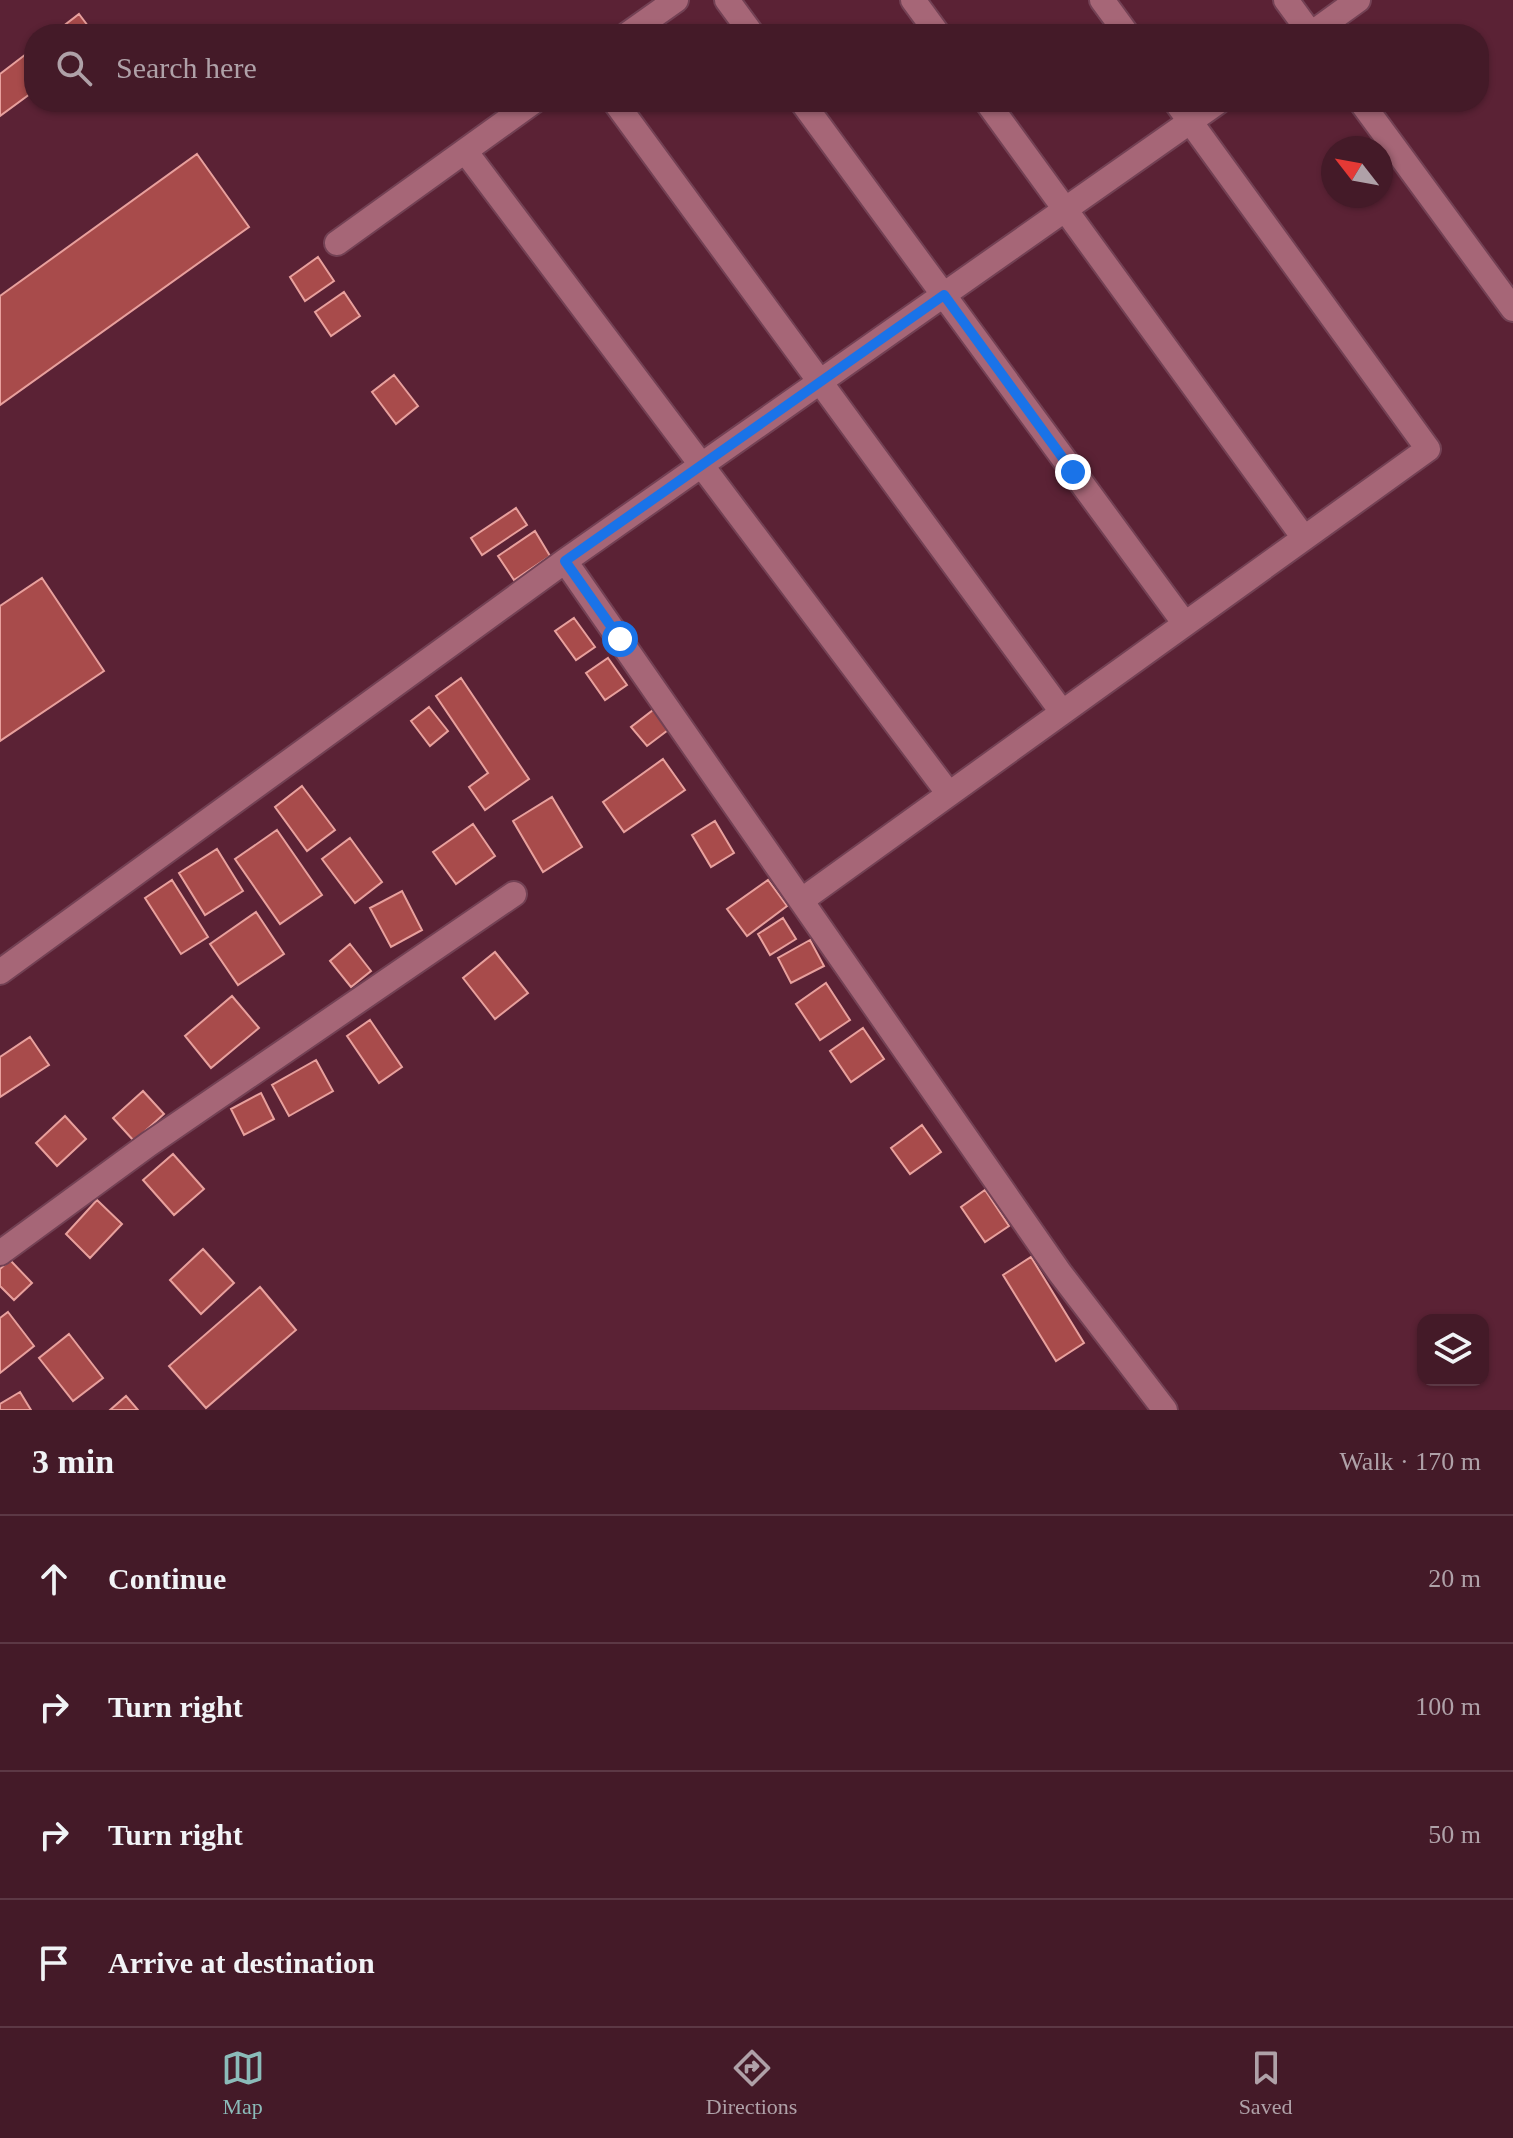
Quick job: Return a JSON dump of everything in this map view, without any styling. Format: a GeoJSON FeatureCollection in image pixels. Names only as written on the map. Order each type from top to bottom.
{"type":"FeatureCollection","features":[{"type":"Feature","properties":{"kind":"street"},"geometry":{"type":"LineString","coordinates":[[642,24],[676,0]]}},
{"type":"Feature","properties":{"kind":"street"},"geometry":{"type":"LineString","coordinates":[[727,0],[745,24]]}},
{"type":"Feature","properties":{"kind":"street"},"geometry":{"type":"LineString","coordinates":[[913,0],[931,24]]}},
{"type":"Feature","properties":{"kind":"street"},"geometry":{"type":"LineString","coordinates":[[1102,0],[1120,24]]}},
{"type":"Feature","properties":{"kind":"street"},"geometry":{"type":"LineString","coordinates":[[1286,0],[1304,24]]}},
{"type":"Feature","properties":{"kind":"street"},"geometry":{"type":"LineString","coordinates":[[1325,24],[1358,0]]}},
{"type":"Feature","properties":{"kind":"street"},"geometry":{"type":"LineString","coordinates":[[337,243],[519,112]]}},
{"type":"Feature","properties":{"kind":"street"},"geometry":{"type":"LineString","coordinates":[[622,112],[1062,712]]}},
{"type":"Feature","properties":{"kind":"street"},"geometry":{"type":"LineString","coordinates":[[809,112],[1185,624]]}},
{"type":"Feature","properties":{"kind":"street"},"geometry":{"type":"LineString","coordinates":[[994,112],[1304,538]]}},
{"type":"Feature","properties":{"kind":"street"},"geometry":{"type":"LineString","coordinates":[[802,900],[1428,449],[1184,112]]}},
{"type":"Feature","properties":{"kind":"street"},"geometry":{"type":"LineString","coordinates":[[0,972],[565,561],[1204,112]]}},
{"type":"Feature","properties":{"kind":"street"},"geometry":{"type":"LineString","coordinates":[[1368,112],[1513,309]]}},
{"type":"Feature","properties":{"kind":"street"},"geometry":{"type":"LineString","coordinates":[[465,151],[949,794]]}},
{"type":"Feature","properties":{"kind":"street"},"geometry":{"type":"LineString","coordinates":[[565,561],[1060,1273],[1165,1410]]}},
{"type":"Feature","properties":{"kind":"street"},"geometry":{"type":"LineString","coordinates":[[0,1253],[149,1144],[514,894]]}},
{"type":"Feature","properties":{"kind":"building"},"geometry":{"type":"Polygon","coordinates":[[[79,14],[86,24],[66,24],[79,14]]]}},
{"type":"Feature","properties":{"kind":"building"},"geometry":{"type":"Polygon","coordinates":[[[24,56],[24,98],[0,116],[0,74],[24,56]]]}},
{"type":"Feature","properties":{"kind":"building"},"geometry":{"type":"Polygon","coordinates":[[[197,154],[249,227],[0,405],[0,296],[197,154]]]}},
{"type":"Feature","properties":{"kind":"building"},"geometry":{"type":"Polygon","coordinates":[[[318,257],[334,281],[305,301],[290,277],[318,257]]]}},
{"type":"Feature","properties":{"kind":"building"},"geometry":{"type":"Polygon","coordinates":[[[344,292],[360,316],[331,336],[315,312],[344,292]]]}},
{"type":"Feature","properties":{"kind":"building"},"geometry":{"type":"Polygon","coordinates":[[[394,375],[418,406],[396,424],[372,392],[394,375]]]}},
{"type":"Feature","properties":{"kind":"building"},"geometry":{"type":"Polygon","coordinates":[[[516,508],[527,525],[482,555],[471,538],[516,508]]]}},
{"type":"Feature","properties":{"kind":"building"},"geometry":{"type":"Polygon","coordinates":[[[535,531],[550,556],[514,580],[498,556],[535,531]]]}},
{"type":"Feature","properties":{"kind":"building"},"geometry":{"type":"Polygon","coordinates":[[[42,578],[104,671],[0,741],[0,606],[42,578]]]}},
{"type":"Feature","properties":{"kind":"building"},"geometry":{"type":"Polygon","coordinates":[[[574,618],[595,647],[576,660],[555,631],[574,618]]]}},
{"type":"Feature","properties":{"kind":"building"},"geometry":{"type":"Polygon","coordinates":[[[608,658],[627,685],[605,700],[586,673],[608,658]]]}},
{"type":"Feature","properties":{"kind":"building"},"geometry":{"type":"Polygon","coordinates":[[[461,678],[529,779],[485,810],[469,787],[488,773],[436,696],[461,678]]]}},
{"type":"Feature","properties":{"kind":"building"},"geometry":{"type":"Polygon","coordinates":[[[429,707],[448,731],[430,746],[411,721],[429,707]]]}},
{"type":"Feature","properties":{"kind":"building"},"geometry":{"type":"Polygon","coordinates":[[[657,707],[672,727],[647,746],[631,727],[657,707]]]}},
{"type":"Feature","properties":{"kind":"building"},"geometry":{"type":"Polygon","coordinates":[[[663,759],[685,790],[624,832],[603,802],[663,759]]]}},
{"type":"Feature","properties":{"kind":"building"},"geometry":{"type":"Polygon","coordinates":[[[302,786],[335,830],[307,851],[275,807],[302,786]]]}},
{"type":"Feature","properties":{"kind":"building"},"geometry":{"type":"Polygon","coordinates":[[[552,797],[582,847],[543,872],[513,821],[552,797]]]}},
{"type":"Feature","properties":{"kind":"building"},"geometry":{"type":"Polygon","coordinates":[[[715,821],[734,853],[711,867],[692,835],[715,821]]]}},
{"type":"Feature","properties":{"kind":"building"},"geometry":{"type":"Polygon","coordinates":[[[473,824],[495,856],[456,884],[433,852],[473,824]]]}},
{"type":"Feature","properties":{"kind":"building"},"geometry":{"type":"Polygon","coordinates":[[[277,830],[322,895],[280,924],[235,859],[277,830]]]}},
{"type":"Feature","properties":{"kind":"building"},"geometry":{"type":"Polygon","coordinates":[[[350,838],[382,882],[355,903],[322,859],[350,838]]]}},
{"type":"Feature","properties":{"kind":"building"},"geometry":{"type":"Polygon","coordinates":[[[217,849],[243,891],[205,915],[179,873],[217,849]]]}},
{"type":"Feature","properties":{"kind":"building"},"geometry":{"type":"Polygon","coordinates":[[[172,880],[208,937],[181,954],[145,898],[172,880]]]}},
{"type":"Feature","properties":{"kind":"building"},"geometry":{"type":"Polygon","coordinates":[[[768,880],[787,906],[747,936],[727,909],[768,880]]]}},
{"type":"Feature","properties":{"kind":"building"},"geometry":{"type":"Polygon","coordinates":[[[402,891],[422,930],[391,947],[370,908],[402,891]]]}},
{"type":"Feature","properties":{"kind":"building"},"geometry":{"type":"Polygon","coordinates":[[[256,912],[284,954],[238,985],[210,944],[256,912]]]}},
{"type":"Feature","properties":{"kind":"building"},"geometry":{"type":"Polygon","coordinates":[[[783,918],[796,939],[770,955],[758,934],[783,918]]]}},
{"type":"Feature","properties":{"kind":"building"},"geometry":{"type":"Polygon","coordinates":[[[810,940],[824,966],[791,983],[778,958],[810,940]]]}},
{"type":"Feature","properties":{"kind":"building"},"geometry":{"type":"Polygon","coordinates":[[[350,944],[371,971],[351,987],[330,961],[350,944]]]}},
{"type":"Feature","properties":{"kind":"building"},"geometry":{"type":"Polygon","coordinates":[[[495,952],[528,993],[495,1019],[463,978],[495,952]]]}},
{"type":"Feature","properties":{"kind":"building"},"geometry":{"type":"Polygon","coordinates":[[[826,983],[850,1020],[820,1040],[796,1004],[826,983]]]}},
{"type":"Feature","properties":{"kind":"building"},"geometry":{"type":"Polygon","coordinates":[[[232,996],[259,1028],[211,1068],[185,1036],[232,996]]]}},
{"type":"Feature","properties":{"kind":"building"},"geometry":{"type":"Polygon","coordinates":[[[370,1020],[402,1067],[379,1083],[347,1036],[370,1020]]]}},
{"type":"Feature","properties":{"kind":"building"},"geometry":{"type":"Polygon","coordinates":[[[863,1028],[884,1059],[851,1082],[830,1051],[863,1028]]]}},
{"type":"Feature","properties":{"kind":"building"},"geometry":{"type":"Polygon","coordinates":[[[30,1037],[49,1065],[0,1097],[0,1057],[30,1037]]]}},
{"type":"Feature","properties":{"kind":"building"},"geometry":{"type":"Polygon","coordinates":[[[316,1060],[333,1091],[289,1116],[272,1085],[316,1060]]]}},
{"type":"Feature","properties":{"kind":"building"},"geometry":{"type":"Polygon","coordinates":[[[143,1091],[164,1114],[134,1141],[113,1118],[143,1091]]]}},
{"type":"Feature","properties":{"kind":"building"},"geometry":{"type":"Polygon","coordinates":[[[261,1093],[274,1119],[244,1135],[231,1109],[261,1093]]]}},
{"type":"Feature","properties":{"kind":"building"},"geometry":{"type":"Polygon","coordinates":[[[65,1116],[86,1139],[57,1166],[36,1143],[65,1116]]]}},
{"type":"Feature","properties":{"kind":"building"},"geometry":{"type":"Polygon","coordinates":[[[922,1125],[941,1152],[910,1174],[891,1148],[922,1125]]]}},
{"type":"Feature","properties":{"kind":"building"},"geometry":{"type":"Polygon","coordinates":[[[173,1154],[204,1189],[174,1215],[143,1180],[173,1154]]]}},
{"type":"Feature","properties":{"kind":"building"},"geometry":{"type":"Polygon","coordinates":[[[985,1190],[1009,1226],[985,1242],[961,1207],[985,1190]]]}},
{"type":"Feature","properties":{"kind":"building"},"geometry":{"type":"Polygon","coordinates":[[[97,1200],[122,1224],[90,1258],[66,1234],[97,1200]]]}},
{"type":"Feature","properties":{"kind":"building"},"geometry":{"type":"Polygon","coordinates":[[[203,1249],[234,1283],[201,1314],[170,1280],[203,1249]]]}},
{"type":"Feature","properties":{"kind":"building"},"geometry":{"type":"Polygon","coordinates":[[[1031,1257],[1084,1343],[1056,1361],[1003,1275],[1031,1257]]]}},
{"type":"Feature","properties":{"kind":"building"},"geometry":{"type":"Polygon","coordinates":[[[10,1260],[32,1283],[14,1300],[0,1286],[0,1269],[10,1260]]]}},
{"type":"Feature","properties":{"kind":"building"},"geometry":{"type":"Polygon","coordinates":[[[260,1287],[296,1330],[206,1408],[169,1366],[260,1287]]]}},
{"type":"Feature","properties":{"kind":"building"},"geometry":{"type":"Polygon","coordinates":[[[8,1312],[34,1346],[0,1373],[0,1318],[8,1312]]]}},
{"type":"Feature","properties":{"kind":"building"},"geometry":{"type":"Polygon","coordinates":[[[69,1334],[103,1378],[73,1401],[39,1358],[69,1334]]]}},
{"type":"Feature","properties":{"kind":"building"},"geometry":{"type":"Polygon","coordinates":[[[20,1392],[31,1410],[0,1410],[0,1404],[20,1392]]]}},
{"type":"Feature","properties":{"kind":"building"},"geometry":{"type":"Polygon","coordinates":[[[126,1396],[138,1410],[110,1410],[126,1396]]]}},
{"type":"Feature","properties":{"kind":"route"},"geometry":{"type":"LineString","coordinates":[[620,639],[565,561],[944,295],[1073,472]]}}]}
